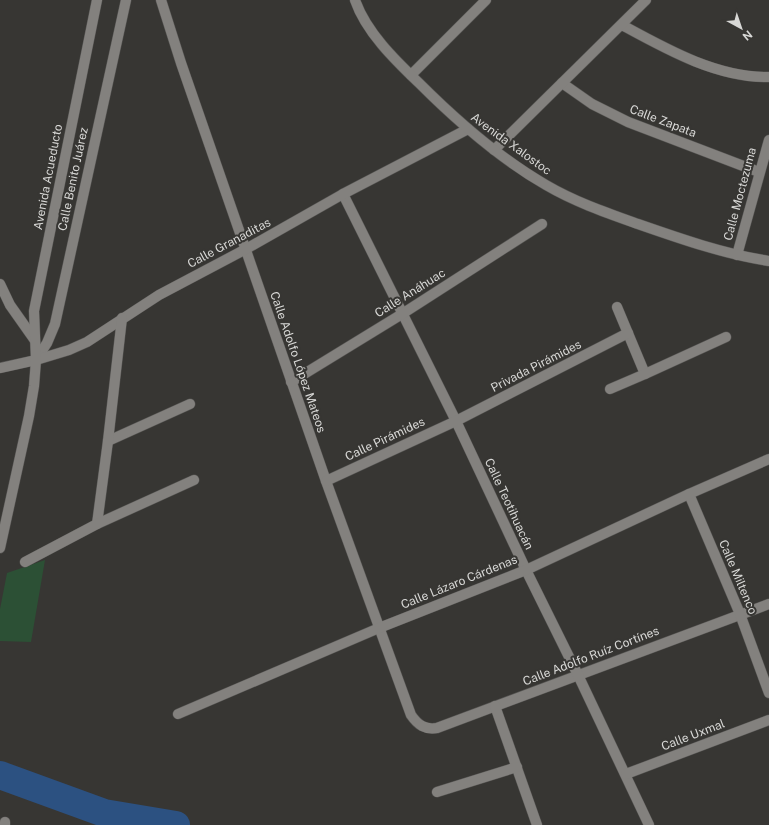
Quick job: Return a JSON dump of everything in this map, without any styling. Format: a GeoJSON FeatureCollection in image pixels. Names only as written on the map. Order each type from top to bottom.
{"type":"FeatureCollection","features":[{"type":"Feature","properties":{"kind":"street","name":"Avenida Acueducto"},"geometry":{"type":"LineString","coordinates":[[0,548],[29,416],[34,386],[36,360],[34,311],[97,0]]}},
{"type":"Feature","properties":{"kind":"street","name":"Calle Benito Juárez"},"geometry":{"type":"LineString","coordinates":[[36,360],[47,343],[55,324],[126,0]]}},
{"type":"Feature","properties":{"kind":"street","name":"Calle Adolfo López Mateos"},"geometry":{"type":"LineString","coordinates":[[161,0],[180,63],[326,481],[412,715],[416,722],[422,727]]}},
{"type":"Feature","properties":{"kind":"street","name":"Avenida Xalostoc"},"geometry":{"type":"LineString","coordinates":[[355,0],[367,24],[378,39],[444,109],[494,150],[525,172],[570,198],[603,212],[671,236],[737,255],[769,261]]}},
{"type":"Feature","properties":{"kind":"street"},"geometry":{"type":"LineString","coordinates":[[411,75],[486,0]]}},
{"type":"Feature","properties":{"kind":"street"},"geometry":{"type":"LineString","coordinates":[[494,150],[646,0]]}},
{"type":"Feature","properties":{"kind":"street"},"geometry":{"type":"LineString","coordinates":[[622,25],[672,52],[698,62],[737,75],[769,77]]}},
{"type":"Feature","properties":{"kind":"street","name":"Calle Zapata"},"geometry":{"type":"LineString","coordinates":[[562,83],[592,104],[628,122],[759,172]]}},
{"type":"Feature","properties":{"kind":"street","name":"Calle Granaditas"},"geometry":{"type":"LineString","coordinates":[[0,368],[36,360],[69,350],[87,342],[159,295],[246,249],[343,194],[468,129]]}},
{"type":"Feature","properties":{"kind":"street","name":"Calle Moctezuma"},"geometry":{"type":"LineString","coordinates":[[737,255],[759,172],[768,145]]}},
{"type":"Feature","properties":{"kind":"street","name":"Calle Teotihuacán"},"geometry":{"type":"LineString","coordinates":[[343,194],[456,421],[526,570],[626,774],[649,825]]}},
{"type":"Feature","properties":{"kind":"street","name":"Calle Anáhuac"},"geometry":{"type":"LineString","coordinates":[[291,382],[402,314],[542,224]]}},
{"type":"Feature","properties":{"kind":"street"},"geometry":{"type":"LineString","coordinates":[[0,284],[10,305],[34,339]]}},
{"type":"Feature","properties":{"kind":"street"},"geometry":{"type":"LineString","coordinates":[[617,307],[646,374]]}},
{"type":"Feature","properties":{"kind":"street"},"geometry":{"type":"LineString","coordinates":[[97,524],[122,318]]}},
{"type":"Feature","properties":{"kind":"street","name":"Privada Pirámides"},"geometry":{"type":"LineString","coordinates":[[456,421],[628,333]]}},
{"type":"Feature","properties":{"kind":"street"},"geometry":{"type":"LineString","coordinates":[[610,388],[646,374],[726,337]]}},
{"type":"Feature","properties":{"kind":"street"},"geometry":{"type":"LineString","coordinates":[[108,441],[190,404]]}},
{"type":"Feature","properties":{"kind":"street","name":"Calle Pirámides"},"geometry":{"type":"LineString","coordinates":[[326,481],[456,421]]}},
{"type":"Feature","properties":{"kind":"street","name":"Calle Lázaro Cárdenas"},"geometry":{"type":"LineString","coordinates":[[178,714],[379,628],[526,570],[689,494],[769,459]]}},
{"type":"Feature","properties":{"kind":"street"},"geometry":{"type":"LineString","coordinates":[[25,562],[97,524],[194,480]]}},
{"type":"Feature","properties":{"kind":"street","name":"Calle Miltenco"},"geometry":{"type":"LineString","coordinates":[[689,494],[740,614],[769,693]]}},
{"type":"Feature","properties":{"kind":"street","name":"Calle Adolfo Ruíz Cortínes"},"geometry":{"type":"LineString","coordinates":[[422,727],[429,729],[437,728],[769,604]]}},
{"type":"Feature","properties":{"kind":"street"},"geometry":{"type":"LineString","coordinates":[[494,706],[537,825]]}},
{"type":"Feature","properties":{"kind":"street","name":"Calle Uxmal"},"geometry":{"type":"LineString","coordinates":[[626,774],[769,720]]}},
{"type":"Feature","properties":{"kind":"street"},"geometry":{"type":"LineString","coordinates":[[437,792],[517,767]]}},
{"type":"Feature","properties":{"kind":"green space"},"geometry":{"type":"Polygon","coordinates":[[[45,560],[31,642],[0,641],[0,609],[7,573],[45,560]]]}},
{"type":"Feature","properties":{"kind":"waterway"},"geometry":{"type":"LineString","coordinates":[[0,775],[104,813],[176,825]]}}]}
